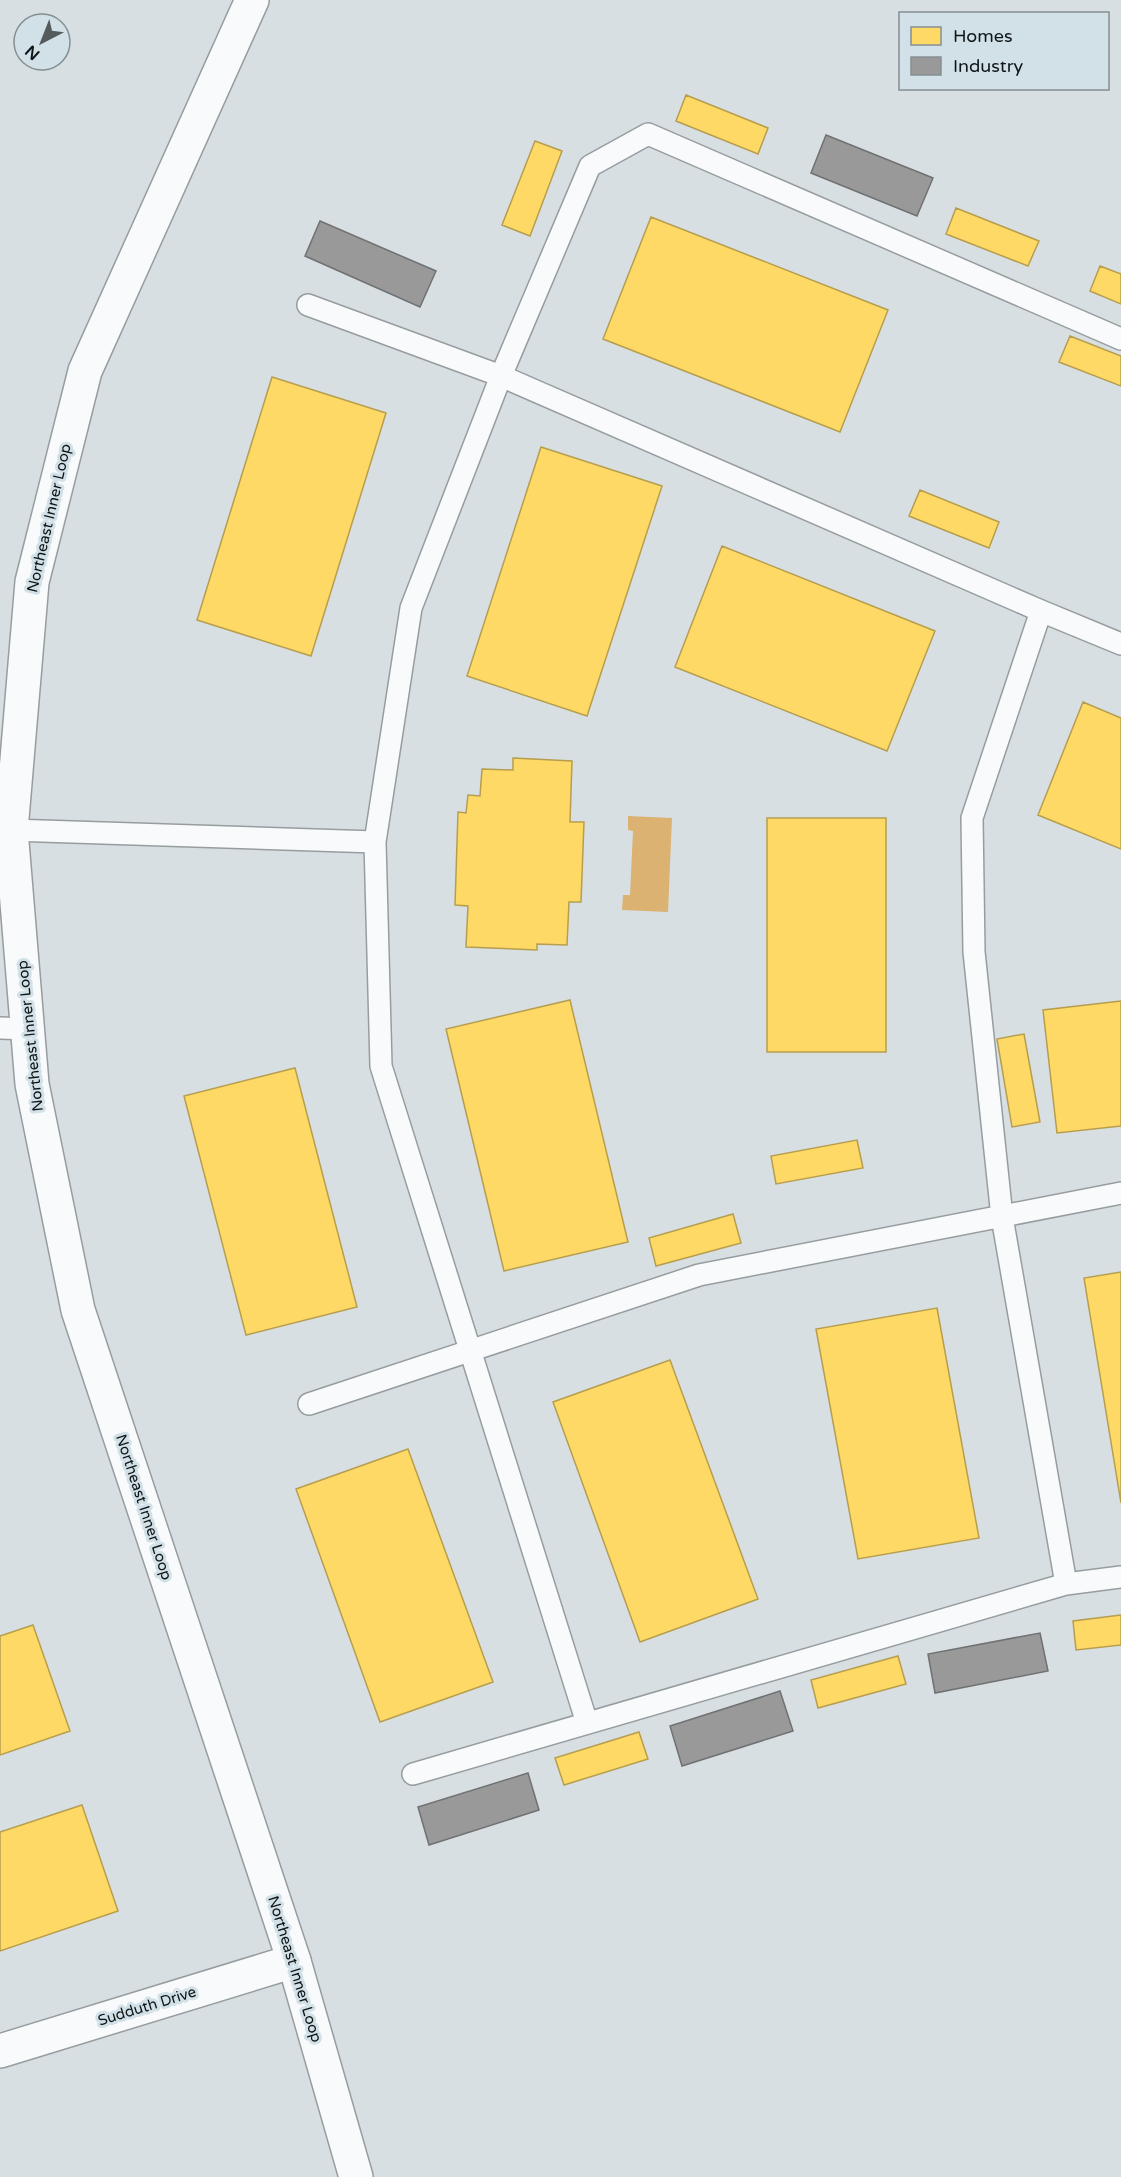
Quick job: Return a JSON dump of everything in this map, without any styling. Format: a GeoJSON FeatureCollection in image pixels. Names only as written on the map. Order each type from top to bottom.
{"type":"FeatureCollection","features":[{"type":"Feature","properties":{"kind":"main road","name":"Northeast Inner Loop"},"geometry":{"type":"LineString","coordinates":[[252,0],[85,371],[32,582],[11,830],[14,1029],[32,1084],[78,1310],[294,1962],[356,2177]]}},
{"type":"Feature","properties":{"kind":"main road","name":"Sudduth Drive"},"geometry":{"type":"LineString","coordinates":[[0,2051],[294,1962]]}},
{"type":"Feature","properties":{"kind":"lane"},"geometry":{"type":"LineString","coordinates":[[587,1723],[381,1066],[375,842],[411,608],[501,376],[590,166],[648,134],[1121,339]]}},
{"type":"Feature","properties":{"kind":"lane"},"geometry":{"type":"LineString","coordinates":[[308,305],[501,376],[1121,644]]}},
{"type":"Feature","properties":{"kind":"lane"},"geometry":{"type":"LineString","coordinates":[[1041,611],[972,818],[974,952],[1002,1217],[1066,1584]]}},
{"type":"Feature","properties":{"kind":"lane"},"geometry":{"type":"LineString","coordinates":[[11,830],[375,842]]}},
{"type":"Feature","properties":{"kind":"lane"},"geometry":{"type":"LineString","coordinates":[[309,1404],[699,1275],[1121,1193]]}},
{"type":"Feature","properties":{"kind":"lane"},"geometry":{"type":"LineString","coordinates":[[413,1774],[1066,1584],[1121,1577]]}},
{"type":"Feature","properties":{"kind":"shaded area"},"geometry":{"type":"Polygon","coordinates":[[[628,816],[672,818],[668,912],[622,910],[623,895],[630,895],[633,831],[628,830],[628,816]]]}},
{"type":"Feature","properties":{"kind":"building: Homes"},"geometry":{"type":"Polygon","coordinates":[[[686,95],[768,128],[758,154],[676,121],[686,95]]]}},
{"type":"Feature","properties":{"kind":"building: Homes"},"geometry":{"type":"Polygon","coordinates":[[[535,141],[562,151],[530,236],[502,225],[535,141]]]}},
{"type":"Feature","properties":{"kind":"building: Homes"},"geometry":{"type":"Polygon","coordinates":[[[956,208],[1039,241],[1028,266],[946,234],[956,208]]]}},
{"type":"Feature","properties":{"kind":"building: Homes"},"geometry":{"type":"Polygon","coordinates":[[[651,217],[888,310],[840,432],[603,339],[651,217]]]}},
{"type":"Feature","properties":{"kind":"building: Homes"},"geometry":{"type":"Polygon","coordinates":[[[1100,266],[1121,274],[1121,304],[1090,291],[1100,266]]]}},
{"type":"Feature","properties":{"kind":"building: Homes"},"geometry":{"type":"Polygon","coordinates":[[[1070,336],[1121,356],[1121,386],[1059,362],[1070,336]]]}},
{"type":"Feature","properties":{"kind":"building: Homes"},"geometry":{"type":"Polygon","coordinates":[[[272,377],[386,413],[311,656],[197,620],[272,377]]]}},
{"type":"Feature","properties":{"kind":"building: Homes"},"geometry":{"type":"Polygon","coordinates":[[[541,447],[662,486],[587,716],[467,676],[541,447]]]}},
{"type":"Feature","properties":{"kind":"building: Homes"},"geometry":{"type":"Polygon","coordinates":[[[920,490],[999,522],[989,548],[909,516],[920,490]]]}},
{"type":"Feature","properties":{"kind":"building: Homes"},"geometry":{"type":"Polygon","coordinates":[[[722,546],[935,631],[887,751],[675,667],[722,546]]]}},
{"type":"Feature","properties":{"kind":"building: Homes"},"geometry":{"type":"Polygon","coordinates":[[[1083,702],[1121,718],[1121,849],[1038,815],[1083,702]]]}},
{"type":"Feature","properties":{"kind":"building: Homes"},"geometry":{"type":"Polygon","coordinates":[[[513,758],[572,761],[570,822],[584,822],[581,902],[569,902],[567,945],[537,944],[537,950],[466,947],[468,906],[455,905],[458,812],[466,813],[468,795],[480,796],[482,769],[513,770],[513,758]]]}},
{"type":"Feature","properties":{"kind":"building: Homes"},"geometry":{"type":"Polygon","coordinates":[[[767,818],[886,818],[886,1052],[767,1052],[767,818]]]}},
{"type":"Feature","properties":{"kind":"building: Homes"},"geometry":{"type":"Polygon","coordinates":[[[570,1000],[628,1242],[504,1271],[446,1029],[570,1000]]]}},
{"type":"Feature","properties":{"kind":"building: Homes"},"geometry":{"type":"Polygon","coordinates":[[[1121,1001],[1121,1126],[1057,1133],[1043,1010],[1121,1001]]]}},
{"type":"Feature","properties":{"kind":"building: Homes"},"geometry":{"type":"Polygon","coordinates":[[[1024,1034],[1040,1122],[1012,1127],[997,1039],[1024,1034]]]}},
{"type":"Feature","properties":{"kind":"building: Homes"},"geometry":{"type":"Polygon","coordinates":[[[295,1068],[357,1307],[246,1335],[184,1096],[295,1068]]]}},
{"type":"Feature","properties":{"kind":"building: Homes"},"geometry":{"type":"Polygon","coordinates":[[[857,1140],[863,1168],[776,1184],[771,1156],[857,1140]]]}},
{"type":"Feature","properties":{"kind":"building: Homes"},"geometry":{"type":"Polygon","coordinates":[[[733,1214],[741,1243],[656,1266],[649,1238],[733,1214]]]}},
{"type":"Feature","properties":{"kind":"building: Homes"},"geometry":{"type":"Polygon","coordinates":[[[1121,1272],[1121,1503],[1084,1278],[1121,1272]]]}},
{"type":"Feature","properties":{"kind":"building: Homes"},"geometry":{"type":"Polygon","coordinates":[[[937,1308],[979,1538],[858,1559],[816,1329],[937,1308]]]}},
{"type":"Feature","properties":{"kind":"building: Homes"},"geometry":{"type":"Polygon","coordinates":[[[670,1360],[758,1599],[640,1642],[553,1402],[670,1360]]]}},
{"type":"Feature","properties":{"kind":"building: Homes"},"geometry":{"type":"Polygon","coordinates":[[[408,1449],[493,1682],[380,1722],[296,1489],[408,1449]]]}},
{"type":"Feature","properties":{"kind":"building: Homes"},"geometry":{"type":"Polygon","coordinates":[[[1121,1615],[1121,1645],[1076,1650],[1073,1621],[1121,1615]]]}},
{"type":"Feature","properties":{"kind":"building: Homes"},"geometry":{"type":"Polygon","coordinates":[[[33,1625],[70,1731],[0,1755],[0,1636],[33,1625]]]}},
{"type":"Feature","properties":{"kind":"building: Homes"},"geometry":{"type":"Polygon","coordinates":[[[898,1656],[906,1684],[818,1708],[811,1680],[898,1656]]]}},
{"type":"Feature","properties":{"kind":"building: Homes"},"geometry":{"type":"Polygon","coordinates":[[[639,1732],[648,1759],[564,1785],[555,1758],[639,1732]]]}},
{"type":"Feature","properties":{"kind":"building: Homes"},"geometry":{"type":"Polygon","coordinates":[[[82,1805],[118,1911],[0,1951],[0,1832],[82,1805]]]}},
{"type":"Feature","properties":{"kind":"building: Industry"},"geometry":{"type":"Polygon","coordinates":[[[826,135],[933,178],[917,216],[811,173],[826,135]]]}},
{"type":"Feature","properties":{"kind":"building: Industry"},"geometry":{"type":"Polygon","coordinates":[[[320,221],[436,271],[420,307],[305,256],[320,221]]]}},
{"type":"Feature","properties":{"kind":"building: Industry"},"geometry":{"type":"Polygon","coordinates":[[[1040,1633],[1048,1671],[935,1693],[928,1654],[1040,1633]]]}},
{"type":"Feature","properties":{"kind":"building: Industry"},"geometry":{"type":"Polygon","coordinates":[[[780,1691],[793,1731],[682,1766],[670,1726],[780,1691]]]}},
{"type":"Feature","properties":{"kind":"building: Industry"},"geometry":{"type":"Polygon","coordinates":[[[528,1773],[539,1810],[429,1845],[418,1807],[528,1773]]]}}]}
